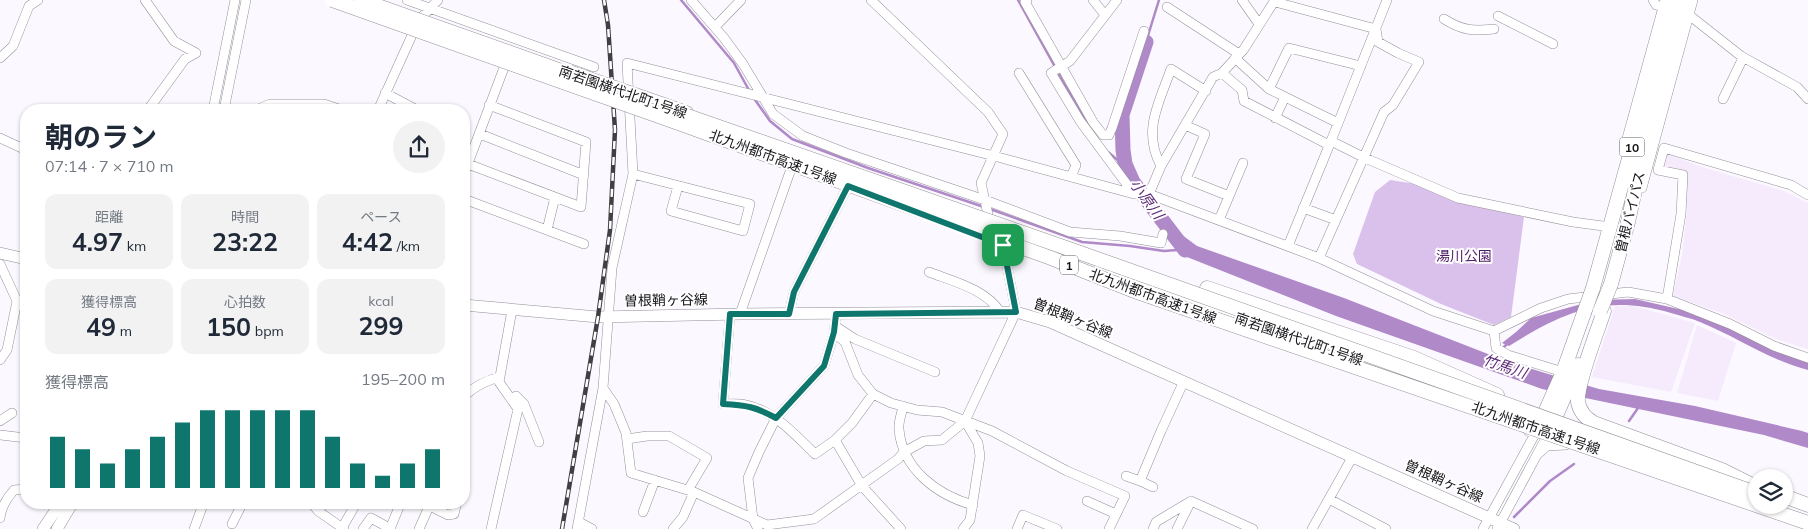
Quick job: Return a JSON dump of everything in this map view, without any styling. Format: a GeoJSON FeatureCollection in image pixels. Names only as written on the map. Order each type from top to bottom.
{"type":"FeatureCollection","features":[{"type":"Feature","properties":{"kind":"highway","name":"北九州都市高速1号線"},"geometry":{"type":"LineString","coordinates":[[332,0],[682,124],[1272,340],[1530,426],[1808,523]]}},
{"type":"Feature","properties":{"kind":"highway","name":"北九州都市高速1号線"},"geometry":{"type":"LineString","coordinates":[[361,0],[1075,251],[1748,491]]}},
{"type":"Feature","properties":{"kind":"highway","name":"曽根バイパス"},"geometry":{"type":"LineString","coordinates":[[1540,436],[1557,407],[1602,311],[1611,284],[1632,206],[1675,6]]}},
{"type":"Feature","properties":{"kind":"highway","name":"曽根バイパス"},"geometry":{"type":"LineString","coordinates":[[1569,378],[1584,313],[1675,6]]}},
{"type":"Feature","properties":{"kind":"highway"},"geometry":{"type":"LineString","coordinates":[[1075,251],[1207,288],[1414,358],[1506,399]]}},
{"type":"Feature","properties":{"kind":"highway"},"geometry":{"type":"LineString","coordinates":[[1051,258],[1140,284],[1405,378],[1471,412]]}},
{"type":"Feature","properties":{"kind":"highway"},"geometry":{"type":"LineString","coordinates":[[1569,378],[1557,407],[1560,430],[1662,467],[1748,506]]}},
{"type":"Feature","properties":{"kind":"highway"},"geometry":{"type":"LineString","coordinates":[[1557,407],[1748,484]]}},
{"type":"Feature","properties":{"kind":"highway"},"geometry":{"type":"LineString","coordinates":[[1557,407],[1583,415],[1594,423],[1722,470],[1748,483]]}},
{"type":"Feature","properties":{"kind":"highway"},"geometry":{"type":"LineString","coordinates":[[1540,436],[1748,508]]}},
{"type":"Feature","properties":{"kind":"highway"},"geometry":{"type":"LineString","coordinates":[[1793,499],[1808,505]]}},
{"type":"Feature","properties":{"kind":"highway"},"geometry":{"type":"LineString","coordinates":[[1793,506],[1808,511]]}},
{"type":"Feature","properties":{"kind":"highway"},"geometry":{"type":"LineString","coordinates":[[1765,514],[1808,528]]}},
{"type":"Feature","properties":{"kind":"main road"},"geometry":{"type":"LineString","coordinates":[[0,253],[20,258]]}},
{"type":"Feature","properties":{"kind":"main road","name":"曽根鞘ヶ谷線"},"geometry":{"type":"LineString","coordinates":[[470,306],[598,317],[789,314],[835,324],[1016,312],[1050,322],[1353,456],[1496,523],[1514,529]]}},
{"type":"Feature","properties":{"kind":"main road"},"geometry":{"type":"LineString","coordinates":[[43,529],[61,509]]}},
{"type":"Feature","properties":{"kind":"main road"},"geometry":{"type":"LineString","coordinates":[[57,529],[63,509]]}},
{"type":"Feature","properties":{"kind":"street"},"geometry":{"type":"LineString","coordinates":[[0,58],[13,46],[29,6],[38,0]]}},
{"type":"Feature","properties":{"kind":"street"},"geometry":{"type":"LineString","coordinates":[[145,0],[174,41],[196,53],[185,59],[153,104]]}},
{"type":"Feature","properties":{"kind":"street"},"geometry":{"type":"LineString","coordinates":[[214,104],[235,0]]}},
{"type":"Feature","properties":{"kind":"street"},"geometry":{"type":"LineString","coordinates":[[225,104],[246,0]]}},
{"type":"Feature","properties":{"kind":"street","name":"南若園横代北町1号線"},"geometry":{"type":"LineString","coordinates":[[322,0],[848,186],[1270,345],[1540,436]]}},
{"type":"Feature","properties":{"kind":"street","name":"南若園横代北町1号線"},"geometry":{"type":"LineString","coordinates":[[366,0],[663,102],[989,219],[1506,399],[1557,407]]}},
{"type":"Feature","properties":{"kind":"street"},"geometry":{"type":"LineString","coordinates":[[407,0],[594,67]]}},
{"type":"Feature","properties":{"kind":"street"},"geometry":{"type":"LineString","coordinates":[[380,104],[420,19],[438,0]]}},
{"type":"Feature","properties":{"kind":"street"},"geometry":{"type":"LineString","coordinates":[[691,0],[715,27],[743,64],[774,114],[803,136],[1070,232],[1120,236],[1161,243],[1163,234]]}},
{"type":"Feature","properties":{"kind":"street"},"geometry":{"type":"LineString","coordinates":[[715,27],[741,0]]}},
{"type":"Feature","properties":{"kind":"street"},"geometry":{"type":"LineString","coordinates":[[604,388],[614,404],[626,433],[631,473],[691,491],[767,525],[790,526],[814,519],[898,460],[904,452],[924,441],[942,440],[965,421],[1016,312],[1003,245],[989,219],[982,183],[1003,134],[988,112],[871,0]]}},
{"type":"Feature","properties":{"kind":"street"},"geometry":{"type":"LineString","coordinates":[[1027,0],[1024,2],[1089,115],[1104,135],[1109,134],[1144,31]]}},
{"type":"Feature","properties":{"kind":"street"},"geometry":{"type":"LineString","coordinates":[[1094,0],[1105,15]]}},
{"type":"Feature","properties":{"kind":"street"},"geometry":{"type":"LineString","coordinates":[[1117,0],[1070,61],[1052,73],[1080,120],[1134,194]]}},
{"type":"Feature","properties":{"kind":"street"},"geometry":{"type":"LineString","coordinates":[[1242,0],[1260,24]]}},
{"type":"Feature","properties":{"kind":"street"},"geometry":{"type":"LineString","coordinates":[[1288,246],[1387,0]]}},
{"type":"Feature","properties":{"kind":"street"},"geometry":{"type":"LineString","coordinates":[[1653,0],[1656,5],[1675,6],[1693,0]]}},
{"type":"Feature","properties":{"kind":"street"},"geometry":{"type":"LineString","coordinates":[[1149,194],[1162,166],[1213,77],[1222,73],[1244,49],[1275,1],[1376,29]]}},
{"type":"Feature","properties":{"kind":"street"},"geometry":{"type":"LineString","coordinates":[[1675,6],[1743,58],[1797,87],[1808,100]]}},
{"type":"Feature","properties":{"kind":"street"},"geometry":{"type":"LineString","coordinates":[[1593,286],[1603,226],[1675,6]]}},
{"type":"Feature","properties":{"kind":"street"},"geometry":{"type":"LineString","coordinates":[[1167,7],[1237,56],[1269,89],[1338,123]]}},
{"type":"Feature","properties":{"kind":"street"},"geometry":{"type":"LineString","coordinates":[[1498,16],[1553,44]]}},
{"type":"Feature","properties":{"kind":"street"},"geometry":{"type":"LineString","coordinates":[[1444,19],[1458,28],[1475,31],[1494,29]]}},
{"type":"Feature","properties":{"kind":"street"},"geometry":{"type":"LineString","coordinates":[[1318,258],[1365,158],[1384,112],[1393,105],[1419,62],[1378,42],[1376,29]]}},
{"type":"Feature","properties":{"kind":"street"},"geometry":{"type":"LineString","coordinates":[[1269,89],[1289,48],[1361,66]]}},
{"type":"Feature","properties":{"kind":"street"},"geometry":{"type":"LineString","coordinates":[[1722,99],[1743,58]]}},
{"type":"Feature","properties":{"kind":"street"},"geometry":{"type":"LineString","coordinates":[[592,529],[578,526],[604,388],[612,268],[632,174],[627,63],[994,156],[1134,194],[1149,194],[1318,258],[1433,311],[1494,331],[1541,308],[1568,298],[1628,292],[1667,299],[1730,324],[1774,346],[1808,358]]}},
{"type":"Feature","properties":{"kind":"street"},"geometry":{"type":"LineString","coordinates":[[470,159],[505,65]]}},
{"type":"Feature","properties":{"kind":"street"},"geometry":{"type":"LineString","coordinates":[[1162,166],[1155,155],[1151,138],[1155,116],[1171,69],[1206,91]]}},
{"type":"Feature","properties":{"kind":"street"},"geometry":{"type":"LineString","coordinates":[[1019,73],[1076,165],[1072,177]]}},
{"type":"Feature","properties":{"kind":"street"},"geometry":{"type":"LineString","coordinates":[[1222,73],[1242,90],[1244,101],[1275,118],[1458,198],[1573,222],[1603,226]]}},
{"type":"Feature","properties":{"kind":"street"},"geometry":{"type":"LineString","coordinates":[[385,93],[406,104]]}},
{"type":"Feature","properties":{"kind":"street"},"geometry":{"type":"LineString","coordinates":[[1275,118],[1285,97]]}},
{"type":"Feature","properties":{"kind":"street"},"geometry":{"type":"LineString","coordinates":[[270,104],[324,104]]}},
{"type":"Feature","properties":{"kind":"street"},"geometry":{"type":"LineString","coordinates":[[470,165],[581,207],[586,142],[490,105]]}},
{"type":"Feature","properties":{"kind":"street"},"geometry":{"type":"LineString","coordinates":[[1080,120],[1089,115]]}},
{"type":"Feature","properties":{"kind":"street"},"geometry":{"type":"LineString","coordinates":[[1185,125],[1205,134],[1186,178],[1229,196]]}},
{"type":"Feature","properties":{"kind":"street"},"geometry":{"type":"LineString","coordinates":[[480,134],[584,174]]}},
{"type":"Feature","properties":{"kind":"street"},"geometry":{"type":"LineString","coordinates":[[0,138],[20,147]]}},
{"type":"Feature","properties":{"kind":"street"},"geometry":{"type":"LineString","coordinates":[[1667,299],[1681,214],[1683,174],[1658,170],[1664,148],[1791,185],[1808,195]]}},
{"type":"Feature","properties":{"kind":"street"},"geometry":{"type":"LineString","coordinates":[[1219,220],[1243,164]]}},
{"type":"Feature","properties":{"kind":"street"},"geometry":{"type":"LineString","coordinates":[[792,166],[735,314],[723,404],[745,404],[776,418],[815,454],[835,440],[852,423],[873,394]]}},
{"type":"Feature","properties":{"kind":"street"},"geometry":{"type":"LineString","coordinates":[[632,174],[750,204],[744,230],[671,211],[678,186]]}},
{"type":"Feature","properties":{"kind":"street"},"geometry":{"type":"LineString","coordinates":[[789,314],[794,292],[848,186]]}},
{"type":"Feature","properties":{"kind":"street"},"geometry":{"type":"LineString","coordinates":[[547,230],[555,197]]}},
{"type":"Feature","properties":{"kind":"street"},"geometry":{"type":"LineString","coordinates":[[470,201],[584,244]]}},
{"type":"Feature","properties":{"kind":"street"},"geometry":{"type":"LineString","coordinates":[[1303,208],[1336,220]]}},
{"type":"Feature","properties":{"kind":"street"},"geometry":{"type":"LineString","coordinates":[[0,264],[17,301],[7,350],[0,360]]}},
{"type":"Feature","properties":{"kind":"street"},"geometry":{"type":"LineString","coordinates":[[929,272],[978,292],[995,304],[1000,312]]}},
{"type":"Feature","properties":{"kind":"street"},"geometry":{"type":"LineString","coordinates":[[491,529],[518,409],[499,382],[512,310]]}},
{"type":"Feature","properties":{"kind":"street"},"geometry":{"type":"LineString","coordinates":[[835,324],[855,339],[935,372]]}},
{"type":"Feature","properties":{"kind":"street"},"geometry":{"type":"LineString","coordinates":[[835,324],[858,375],[873,394],[891,403],[917,410],[942,412],[992,431],[1067,471],[1125,496],[1109,529]]}},
{"type":"Feature","properties":{"kind":"street"},"geometry":{"type":"LineString","coordinates":[[758,529],[753,519],[748,478],[776,418],[824,366],[835,324]]}},
{"type":"Feature","properties":{"kind":"street"},"geometry":{"type":"LineString","coordinates":[[1494,331],[1496,348],[1508,355],[1569,378]]}},
{"type":"Feature","properties":{"kind":"street"},"geometry":{"type":"LineString","coordinates":[[470,391],[491,379],[500,377]]}},
{"type":"Feature","properties":{"kind":"street"},"geometry":{"type":"LineString","coordinates":[[1140,482],[1184,381]]}},
{"type":"Feature","properties":{"kind":"street"},"geometry":{"type":"LineString","coordinates":[[512,400],[516,396],[524,404],[539,442]]}},
{"type":"Feature","properties":{"kind":"street"},"geometry":{"type":"LineString","coordinates":[[903,406],[899,428],[904,452],[914,470],[934,487],[957,500],[973,505]]}},
{"type":"Feature","properties":{"kind":"street"},"geometry":{"type":"LineString","coordinates":[[0,421],[12,413]]}},
{"type":"Feature","properties":{"kind":"street"},"geometry":{"type":"LineString","coordinates":[[963,529],[970,520],[980,456],[978,443],[965,421]]}},
{"type":"Feature","properties":{"kind":"street"},"geometry":{"type":"LineString","coordinates":[[0,435],[20,437]]}},
{"type":"Feature","properties":{"kind":"street"},"geometry":{"type":"LineString","coordinates":[[627,439],[669,436],[707,458],[691,491],[683,517],[673,529]]}},
{"type":"Feature","properties":{"kind":"street"},"geometry":{"type":"LineString","coordinates":[[1537,455],[1540,436]]}},
{"type":"Feature","properties":{"kind":"street"},"geometry":{"type":"LineString","coordinates":[[1496,523],[1540,436]]}},
{"type":"Feature","properties":{"kind":"street"},"geometry":{"type":"LineString","coordinates":[[835,440],[862,486],[900,529]]}},
{"type":"Feature","properties":{"kind":"street"},"geometry":{"type":"LineString","coordinates":[[1483,529],[1496,523],[1537,455],[1548,446],[1566,445]]}},
{"type":"Feature","properties":{"kind":"street"},"geometry":{"type":"LineString","coordinates":[[1312,529],[1353,456]]}},
{"type":"Feature","properties":{"kind":"street"},"geometry":{"type":"LineString","coordinates":[[1126,476],[1153,487]]}},
{"type":"Feature","properties":{"kind":"street"},"geometry":{"type":"LineString","coordinates":[[643,512],[655,480]]}},
{"type":"Feature","properties":{"kind":"street"},"geometry":{"type":"LineString","coordinates":[[0,518],[0,512],[6,501],[14,490],[20,490]]}},
{"type":"Feature","properties":{"kind":"street"},"geometry":{"type":"LineString","coordinates":[[1329,499],[1386,529]]}},
{"type":"Feature","properties":{"kind":"street"},"geometry":{"type":"LineString","coordinates":[[1087,501],[1116,514]]}},
{"type":"Feature","properties":{"kind":"street"},"geometry":{"type":"LineString","coordinates":[[1191,501],[1236,526],[1253,529]]}},
{"type":"Feature","properties":{"kind":"street"},"geometry":{"type":"LineString","coordinates":[[1153,529],[1156,522],[1191,501]]}},
{"type":"Feature","properties":{"kind":"street"},"geometry":{"type":"LineString","coordinates":[[1177,529],[1191,501]]}},
{"type":"Feature","properties":{"kind":"street"},"geometry":{"type":"LineString","coordinates":[[194,529],[201,509]]}},
{"type":"Feature","properties":{"kind":"street"},"geometry":{"type":"LineString","coordinates":[[232,524],[240,509]]}},
{"type":"Feature","properties":{"kind":"street"},"geometry":{"type":"LineString","coordinates":[[318,511],[343,528],[353,509]]}},
{"type":"Feature","properties":{"kind":"street"},"geometry":{"type":"LineString","coordinates":[[363,529],[371,518],[390,529],[398,509]]}},
{"type":"Feature","properties":{"kind":"street"},"geometry":{"type":"LineString","coordinates":[[419,529],[429,509]]}},
{"type":"Feature","properties":{"kind":"street"},"geometry":{"type":"LineString","coordinates":[[439,509],[448,515],[454,514],[455,509]]}},
{"type":"Feature","properties":{"kind":"street"},"geometry":{"type":"LineString","coordinates":[[1017,529],[1023,515],[1057,529]]}},
{"type":"Feature","properties":{"kind":"shaded area"},"geometry":{"type":"Polygon","coordinates":[[[1666,153],[1705,168],[1784,191],[1808,203],[1808,349],[1776,339],[1724,314],[1673,296],[1682,255],[1687,211],[1686,173],[1662,168],[1666,153]]]}},
{"type":"Feature","properties":{"kind":"shaded area"},"geometry":{"type":"Polygon","coordinates":[[[1615,306],[1634,306],[1695,323],[1671,392],[1592,377],[1615,306]]]}},
{"type":"Feature","properties":{"kind":"shaded area"},"geometry":{"type":"Polygon","coordinates":[[[1697,325],[1736,343],[1718,401],[1677,393],[1697,325]]]}},
{"type":"Feature","properties":{"kind":"green space","name":"湯川公園"},"geometry":{"type":"Polygon","coordinates":[[[1390,180],[1423,185],[1454,199],[1524,217],[1511,317],[1494,325],[1441,304],[1357,264],[1353,254],[1375,192],[1390,180]]]}},
{"type":"Feature","properties":{"kind":"water","name":"竹馬川"},"geometry":{"type":"Polygon","coordinates":[[[1178,232],[1197,246],[1344,298],[1506,361],[1599,389],[1695,406],[1802,431],[1808,433],[1808,448],[1764,435],[1542,389],[1336,316],[1182,255],[1175,249],[1173,234],[1178,232]]]}},
{"type":"Feature","properties":{"kind":"water"},"geometry":{"type":"Polygon","coordinates":[[[1635,299],[1700,314],[1808,361],[1808,370],[1766,354],[1697,321],[1671,313],[1626,305],[1586,309],[1549,323],[1509,346],[1502,343],[1531,318],[1596,300],[1635,299]]]}},
{"type":"Feature","properties":{"kind":"waterway"},"geometry":{"type":"LineString","coordinates":[[681,0],[734,63],[750,92]]}},
{"type":"Feature","properties":{"kind":"waterway"},"geometry":{"type":"LineString","coordinates":[[1018,0],[1094,133]]}},
{"type":"Feature","properties":{"kind":"waterway","name":"小原川"},"geometry":{"type":"LineString","coordinates":[[1146,42],[1159,0]]}},
{"type":"Feature","properties":{"kind":"waterway","name":"小原川"},"geometry":{"type":"LineString","coordinates":[[1146,42],[1122,115],[1125,164],[1133,182],[1185,250]]}},
{"type":"Feature","properties":{"kind":"waterway"},"geometry":{"type":"LineString","coordinates":[[753,97],[770,121],[792,139],[868,168],[984,207]]}},
{"type":"Feature","properties":{"kind":"waterway"},"geometry":{"type":"LineString","coordinates":[[1108,152],[1126,167]]}},
{"type":"Feature","properties":{"kind":"waterway"},"geometry":{"type":"LineString","coordinates":[[990,209],[1082,242],[1164,251],[1177,250]]}},
{"type":"Feature","properties":{"kind":"waterway","name":"竹馬川"},"geometry":{"type":"LineString","coordinates":[[1498,361],[1501,350],[1508,343]]}},
{"type":"Feature","properties":{"kind":"waterway"},"geometry":{"type":"LineString","coordinates":[[1629,421],[1638,408]]}},
{"type":"Feature","properties":{"kind":"waterway"},"geometry":{"type":"LineString","coordinates":[[1514,517],[1550,481],[1574,464]]}},
{"type":"Feature","properties":{"kind":"railway"},"geometry":{"type":"LineString","coordinates":[[562,529],[598,317],[610,230],[615,130],[608,25],[604,0]]}},
{"type":"Feature","properties":{"kind":"route"},"geometry":{"type":"LineString","coordinates":[[848,186],[1003,245],[1016,312],[836,314],[834,332],[824,366],[776,418],[745,404],[723,404],[730,314],[789,314],[794,292],[848,186]]}}]}
